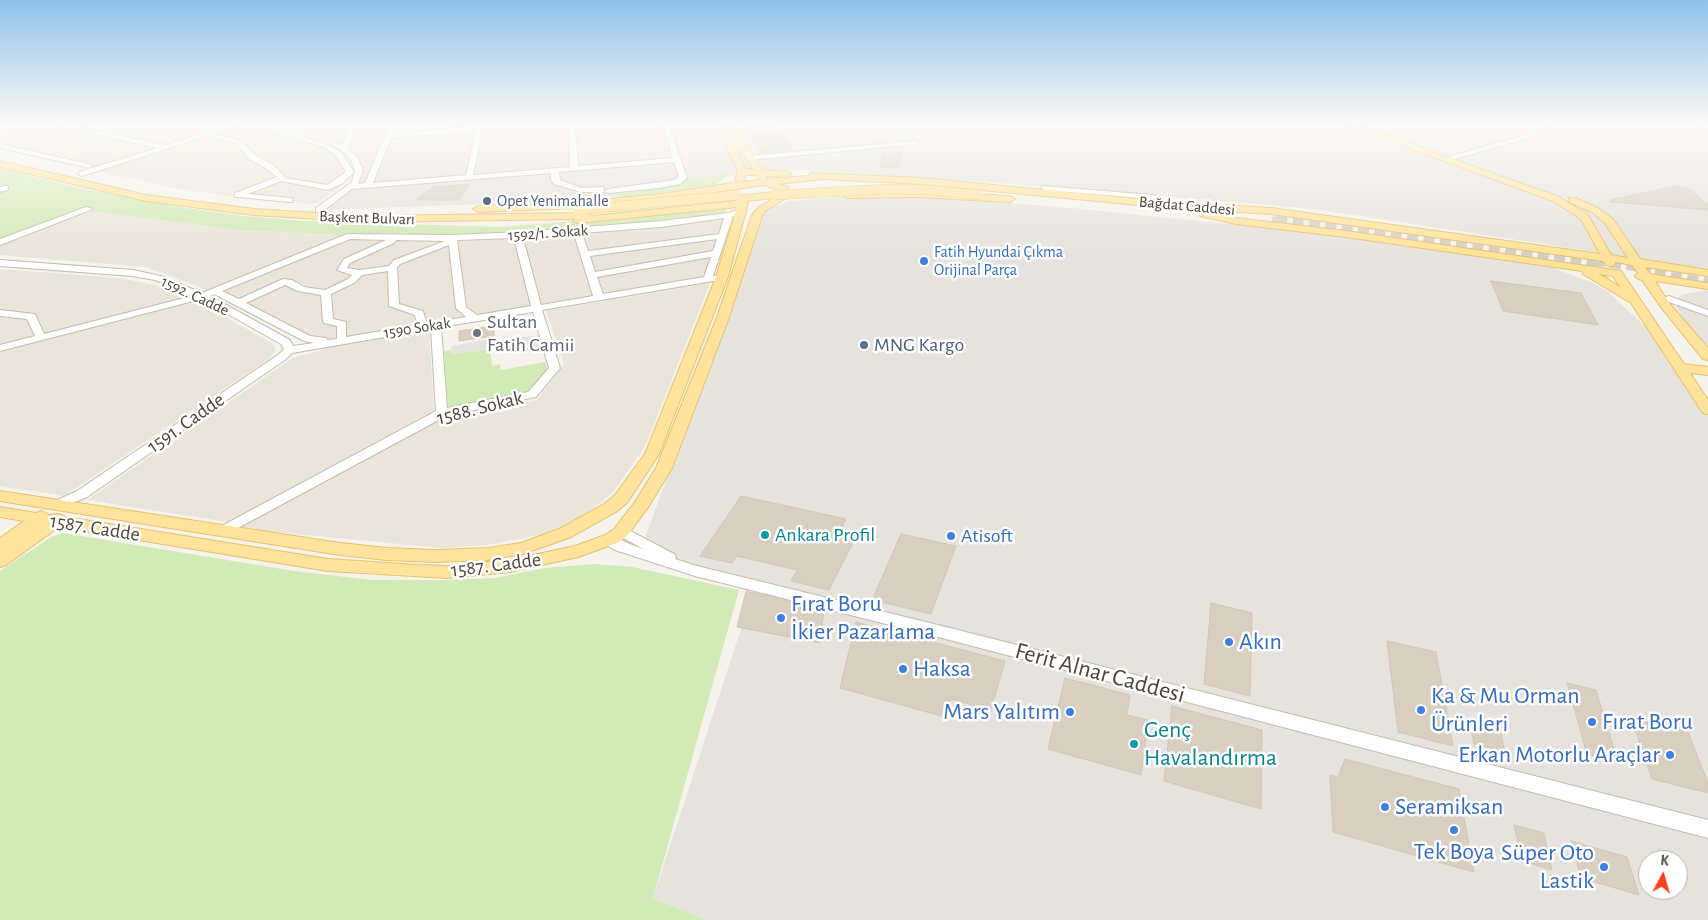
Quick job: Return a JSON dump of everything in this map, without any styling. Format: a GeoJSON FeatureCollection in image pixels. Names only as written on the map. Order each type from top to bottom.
{"type":"FeatureCollection","features":[{"type":"Feature","properties":{"kind":"main road","name":"Başkent Bulvarı"},"geometry":{"type":"LineString","coordinates":[[21,169],[146,198],[254,212],[487,219],[738,201]]}},
{"type":"Feature","properties":{"kind":"main road","name":"Başkent Bulvarı"},"geometry":{"type":"LineString","coordinates":[[60,169],[171,193],[253,205],[372,216]]}},
{"type":"Feature","properties":{"kind":"main road"},"geometry":{"type":"LineString","coordinates":[[741,169],[742,172],[752,174],[757,172],[939,183],[1156,200]]}},
{"type":"Feature","properties":{"kind":"main road"},"geometry":{"type":"LineString","coordinates":[[755,169],[766,183],[780,186],[786,192],[782,198],[775,196]]}},
{"type":"Feature","properties":{"kind":"main road"},"geometry":{"type":"LineString","coordinates":[[1472,169],[1556,199],[1585,217],[1607,258],[1708,410]]}},
{"type":"Feature","properties":{"kind":"main road"},"geometry":{"type":"LineString","coordinates":[[1487,169],[1562,195],[1595,210],[1609,221],[1646,277],[1708,356]]}},
{"type":"Feature","properties":{"kind":"main road","name":"1587. Cadde"},"geometry":{"type":"LineString","coordinates":[[78,501],[223,531],[340,549],[420,556],[488,554],[523,548],[566,533],[621,499],[638,478],[652,454],[722,278],[742,172]]}},
{"type":"Feature","properties":{"kind":"main road"},"geometry":{"type":"LineString","coordinates":[[372,216],[416,223],[512,224],[650,214],[701,208],[738,201],[766,183],[822,176]]}},
{"type":"Feature","properties":{"kind":"main road"},"geometry":{"type":"LineString","coordinates":[[822,176],[805,186],[806,191],[827,196]]}},
{"type":"Feature","properties":{"kind":"main road","name":"Bağdat Caddesi"},"geometry":{"type":"LineString","coordinates":[[775,196],[842,190],[931,190],[1156,200],[1204,211]]}},
{"type":"Feature","properties":{"kind":"main road","name":"Bağdat Caddesi"},"geometry":{"type":"LineString","coordinates":[[979,193],[1010,199],[1272,217]]}},
{"type":"Feature","properties":{"kind":"main road"},"geometry":{"type":"LineString","coordinates":[[662,197],[760,204],[775,196],[900,194],[1010,199]]}},
{"type":"Feature","properties":{"kind":"main road"},"geometry":{"type":"LineString","coordinates":[[372,216],[577,205],[662,197],[696,196],[714,200],[711,204],[701,208]]}},
{"type":"Feature","properties":{"kind":"main road","name":"1587. Cadde"},"geometry":{"type":"LineString","coordinates":[[0,496],[60,506],[328,565],[448,572],[510,566],[578,551],[615,534],[646,499],[664,468],[722,320],[757,215],[775,196]]}},
{"type":"Feature","properties":{"kind":"main road"},"geometry":{"type":"LineString","coordinates":[[1204,211],[1233,208],[1285,213],[1708,273]]}},
{"type":"Feature","properties":{"kind":"main road"},"geometry":{"type":"LineString","coordinates":[[1204,211],[1236,221],[1346,234],[1708,286]]}},
{"type":"Feature","properties":{"kind":"main road"},"geometry":{"type":"LineString","coordinates":[[1549,250],[1590,245],[1595,234]]}},
{"type":"Feature","properties":{"kind":"main road"},"geometry":{"type":"LineString","coordinates":[[1621,238],[1644,256],[1688,270]]}},
{"type":"Feature","properties":{"kind":"main road"},"geometry":{"type":"LineString","coordinates":[[1601,247],[1617,252],[1626,252],[1628,250]]}},
{"type":"Feature","properties":{"kind":"main road"},"geometry":{"type":"LineString","coordinates":[[1569,253],[1583,261],[1582,264],[1573,266]]}},
{"type":"Feature","properties":{"kind":"main road"},"geometry":{"type":"LineString","coordinates":[[1573,266],[1604,281],[1638,305]]}},
{"type":"Feature","properties":{"kind":"main road"},"geometry":{"type":"LineString","coordinates":[[1673,268],[1662,271],[1664,274],[1685,283]]}},
{"type":"Feature","properties":{"kind":"main road"},"geometry":{"type":"LineString","coordinates":[[1667,302],[1677,292],[1685,288],[1708,286]]}},
{"type":"Feature","properties":{"kind":"main road"},"geometry":{"type":"LineString","coordinates":[[1681,368],[1708,371]]}},
{"type":"Feature","properties":{"kind":"main road"},"geometry":{"type":"LineString","coordinates":[[0,561],[60,506],[78,501]]}},
{"type":"Feature","properties":{"kind":"main road","name":"1587. Cadde"},"geometry":{"type":"LineString","coordinates":[[0,512],[39,519],[60,506]]}},
{"type":"Feature","properties":{"kind":"main road"},"geometry":{"type":"LineString","coordinates":[[603,515],[615,516],[623,522],[615,534],[592,541],[587,539],[582,531],[588,521],[603,515]]}},
{"type":"Feature","properties":{"kind":"main road"},"geometry":{"type":"LineString","coordinates":[[0,546],[39,519]]}},
{"type":"Feature","properties":{"kind":"street"},"geometry":{"type":"LineString","coordinates":[[82,174],[98,169]]}},
{"type":"Feature","properties":{"kind":"street"},"geometry":{"type":"LineString","coordinates":[[272,169],[284,180],[328,188],[350,172],[348,169]]}},
{"type":"Feature","properties":{"kind":"street"},"geometry":{"type":"LineString","coordinates":[[319,210],[354,183],[359,169]]}},
{"type":"Feature","properties":{"kind":"street"},"geometry":{"type":"LineString","coordinates":[[368,185],[375,169]]}},
{"type":"Feature","properties":{"kind":"street"},"geometry":{"type":"LineString","coordinates":[[469,177],[471,169]]}},
{"type":"Feature","properties":{"kind":"street"},"geometry":{"type":"LineString","coordinates":[[350,186],[574,169]]}},
{"type":"Feature","properties":{"kind":"street"},"geometry":{"type":"LineString","coordinates":[[555,170],[554,180],[557,182],[581,190],[600,189],[604,192],[659,186],[677,182],[683,178],[680,169]]}},
{"type":"Feature","properties":{"kind":"street"},"geometry":{"type":"LineString","coordinates":[[282,178],[238,195],[289,200]]}},
{"type":"Feature","properties":{"kind":"street"},"geometry":{"type":"LineString","coordinates":[[1045,188],[1156,200]]}},
{"type":"Feature","properties":{"kind":"street"},"geometry":{"type":"LineString","coordinates":[[708,276],[722,236],[738,201]]}},
{"type":"Feature","properties":{"kind":"street","name":"1592/1. Sokak"},"geometry":{"type":"LineString","coordinates":[[215,291],[350,237],[452,240],[661,224],[738,201]]}},
{"type":"Feature","properties":{"kind":"street"},"geometry":{"type":"LineString","coordinates":[[0,242],[89,209]]}},
{"type":"Feature","properties":{"kind":"street"},"geometry":{"type":"LineString","coordinates":[[577,231],[599,298]]}},
{"type":"Feature","properties":{"kind":"street","name":"1588. Sokak"},"geometry":{"type":"LineString","coordinates":[[223,531],[442,413],[532,395],[555,368],[537,309],[518,235]]}},
{"type":"Feature","properties":{"kind":"street"},"geometry":{"type":"LineString","coordinates":[[584,254],[722,236]]}},
{"type":"Feature","properties":{"kind":"street"},"geometry":{"type":"LineString","coordinates":[[393,238],[391,241],[347,261],[342,270],[359,273],[392,268],[397,262],[452,240],[461,308],[474,319]]}},
{"type":"Feature","properties":{"kind":"street"},"geometry":{"type":"LineString","coordinates":[[592,275],[717,253]]}},
{"type":"Feature","properties":{"kind":"street","name":"1592. Cadde"},"geometry":{"type":"LineString","coordinates":[[3,264],[142,274],[175,284],[202,296],[286,342],[289,350]]}},
{"type":"Feature","properties":{"kind":"street"},"geometry":{"type":"LineString","coordinates":[[0,348],[202,296],[215,291],[308,339],[322,340],[423,325],[419,313],[394,306],[392,268]]}},
{"type":"Feature","properties":{"kind":"street"},"geometry":{"type":"LineString","coordinates":[[239,304],[284,282],[289,282],[300,290],[326,293],[351,281],[359,273]]}},
{"type":"Feature","properties":{"kind":"street","name":"1590 Sokak"},"geometry":{"type":"LineString","coordinates":[[289,350],[423,325],[436,325],[722,278]]}},
{"type":"Feature","properties":{"kind":"street"},"geometry":{"type":"LineString","coordinates":[[326,293],[328,321],[342,324],[341,337]]}},
{"type":"Feature","properties":{"kind":"street"},"geometry":{"type":"LineString","coordinates":[[1667,302],[1708,313]]}},
{"type":"Feature","properties":{"kind":"street"},"geometry":{"type":"LineString","coordinates":[[0,313],[31,316],[34,318],[41,338]]}},
{"type":"Feature","properties":{"kind":"street"},"geometry":{"type":"LineString","coordinates":[[436,325],[442,413]]}},
{"type":"Feature","properties":{"kind":"street","name":"1591. Cadde"},"geometry":{"type":"LineString","coordinates":[[78,501],[289,350]]}},
{"type":"Feature","properties":{"kind":"street"},"geometry":{"type":"LineString","coordinates":[[60,506],[78,501]]}},
{"type":"Feature","properties":{"kind":"street","name":"Ferit Alnar Caddesi"},"geometry":{"type":"LineString","coordinates":[[615,534],[620,547],[695,571],[938,631],[1708,829]]}},
{"type":"Feature","properties":{"kind":"shaded area"},"geometry":{"type":"Polygon","coordinates":[[[104,169],[348,169],[351,172],[338,189],[320,202],[313,204],[234,197],[174,188],[98,171],[104,169]]]}},
{"type":"Feature","properties":{"kind":"shaded area"},"geometry":{"type":"Polygon","coordinates":[[[358,169],[1708,169],[1708,269],[1314,209],[1015,184],[780,169],[728,176],[715,185],[569,201],[319,210],[350,186],[358,169]]]}},
{"type":"Feature","properties":{"kind":"shaded area"},"geometry":{"type":"Polygon","coordinates":[[[624,169],[625,173],[558,179],[558,172],[624,169]]]}},
{"type":"Feature","properties":{"kind":"shaded area"},"geometry":{"type":"Polygon","coordinates":[[[632,169],[662,169],[633,172],[632,169]]]}},
{"type":"Feature","properties":{"kind":"shaded area"},"geometry":{"type":"Polygon","coordinates":[[[919,196],[1072,208],[1325,234],[1551,267],[1595,284],[1608,292],[1665,345],[1708,410],[1708,920],[706,920],[653,898],[755,586],[695,571],[643,543],[766,210],[789,201],[843,197],[919,196]]]}},
{"type":"Feature","properties":{"kind":"shaded area"},"geometry":{"type":"Polygon","coordinates":[[[89,211],[238,230],[347,235],[207,290],[146,267],[0,255],[0,244],[89,211]]]}},
{"type":"Feature","properties":{"kind":"shaded area"},"geometry":{"type":"Polygon","coordinates":[[[732,213],[731,224],[712,276],[329,341],[312,343],[300,340],[212,294],[356,235],[497,235],[732,213]]]}},
{"type":"Feature","properties":{"kind":"shaded area"},"geometry":{"type":"Polygon","coordinates":[[[0,269],[120,278],[163,287],[186,298],[0,345],[0,269]]]}},
{"type":"Feature","properties":{"kind":"shaded area"},"geometry":{"type":"Polygon","coordinates":[[[710,283],[642,451],[613,492],[580,519],[545,534],[486,545],[441,548],[245,529],[243,526],[247,521],[441,419],[537,400],[564,364],[546,311],[710,283]]]}},
{"type":"Feature","properties":{"kind":"shaded area"},"geometry":{"type":"Polygon","coordinates":[[[1708,290],[1708,356],[1693,340],[1677,307],[1678,298],[1684,294],[1708,290]]]}},
{"type":"Feature","properties":{"kind":"shaded area"},"geometry":{"type":"Polygon","coordinates":[[[197,301],[273,344],[276,350],[269,359],[64,496],[0,486],[0,351],[197,301]]]}},
{"type":"Feature","properties":{"kind":"shaded area"},"geometry":{"type":"Polygon","coordinates":[[[429,330],[434,410],[228,522],[87,500],[293,358],[339,345],[429,330]]]}},
{"type":"Feature","properties":{"kind":"shaded area"},"geometry":{"type":"Polygon","coordinates":[[[539,335],[542,349],[521,352],[519,338],[539,335]]]}},
{"type":"Feature","properties":{"kind":"shaded area"},"geometry":{"type":"Polygon","coordinates":[[[495,338],[496,346],[490,347],[490,349],[452,354],[451,346],[495,338]]]}},
{"type":"Feature","properties":{"kind":"green space"},"geometry":{"type":"Polygon","coordinates":[[[0,169],[4,169],[74,187],[186,208],[244,216],[305,221],[501,227],[726,209],[726,213],[690,219],[538,233],[450,236],[347,235],[238,230],[89,211],[0,244],[0,187],[2,186],[0,185],[0,169]]]}},
{"type":"Feature","properties":{"kind":"green space"},"geometry":{"type":"Polygon","coordinates":[[[728,174],[720,182],[711,186],[684,192],[624,198],[614,192],[665,187],[689,178],[728,174]]]}},
{"type":"Feature","properties":{"kind":"green space"},"geometry":{"type":"Polygon","coordinates":[[[490,349],[492,366],[500,364],[501,370],[545,362],[549,372],[529,394],[448,410],[444,351],[451,350],[452,354],[490,349]]]}},
{"type":"Feature","properties":{"kind":"green space"},"geometry":{"type":"Polygon","coordinates":[[[63,533],[294,571],[373,580],[495,578],[545,568],[594,564],[632,567],[739,590],[653,898],[706,920],[0,920],[0,571],[51,537],[63,533]]]}},
{"type":"Feature","properties":{"kind":"building"},"geometry":{"type":"Polygon","coordinates":[[[470,184],[459,200],[416,200],[433,187],[470,184]]]}},
{"type":"Feature","properties":{"kind":"building"},"geometry":{"type":"Polygon","coordinates":[[[1676,186],[1689,189],[1708,205],[1708,210],[1610,202],[1610,200],[1676,186]]]}},
{"type":"Feature","properties":{"kind":"building"},"geometry":{"type":"Polygon","coordinates":[[[1491,281],[1581,293],[1598,325],[1503,311],[1491,281]]]}},
{"type":"Feature","properties":{"kind":"building","name":"Sultan Fatih Camii"},"geometry":{"type":"Polygon","coordinates":[[[494,326],[494,336],[459,341],[459,331],[494,326]]]}},
{"type":"Feature","properties":{"kind":"building","name":"Ankara Profil"},"geometry":{"type":"Polygon","coordinates":[[[741,496],[846,519],[839,533],[856,537],[829,590],[791,581],[797,570],[737,556],[732,563],[700,556],[741,496]]]}},
{"type":"Feature","properties":{"kind":"building","name":"Ankara Profil"},"geometry":{"type":"Polygon","coordinates":[[[901,534],[956,546],[931,614],[872,600],[901,534]]]}},
{"type":"Feature","properties":{"kind":"building","name":"Fırat Boru İkier Pazarlama"},"geometry":{"type":"Polygon","coordinates":[[[746,591],[824,610],[820,643],[737,627],[746,591]]]}},
{"type":"Feature","properties":{"kind":"building","name":"Akın"},"geometry":{"type":"Polygon","coordinates":[[[1211,603],[1252,613],[1250,696],[1204,684],[1211,603]]]}},
{"type":"Feature","properties":{"kind":"building","name":"Haksa"},"geometry":{"type":"Polygon","coordinates":[[[856,622],[1005,661],[991,710],[951,699],[945,717],[840,688],[856,622]]]}},
{"type":"Feature","properties":{"kind":"building","name":"Ka & Mu Orman Ürünleri"},"geometry":{"type":"Polygon","coordinates":[[[1387,641],[1436,652],[1453,746],[1398,732],[1387,641]]]}},
{"type":"Feature","properties":{"kind":"building"},"geometry":{"type":"Polygon","coordinates":[[[1065,678],[1130,695],[1127,715],[1148,720],[1141,775],[1048,749],[1065,678]]]}},
{"type":"Feature","properties":{"kind":"building","name":"Fırat Boru"},"geometry":{"type":"Polygon","coordinates":[[[1567,683],[1596,690],[1618,762],[1587,754],[1567,683]]]}},
{"type":"Feature","properties":{"kind":"building"},"geometry":{"type":"Polygon","coordinates":[[[1172,706],[1262,730],[1261,809],[1164,781],[1172,706]]]}},
{"type":"Feature","properties":{"kind":"building","name":"Erkan Motorlu Araçlar"},"geometry":{"type":"Polygon","coordinates":[[[1631,718],[1688,732],[1708,783],[1708,793],[1652,779],[1631,718]]]}},
{"type":"Feature","properties":{"kind":"building"},"geometry":{"type":"Polygon","coordinates":[[[1469,719],[1499,726],[1505,752],[1474,744],[1469,719]]]}},
{"type":"Feature","properties":{"kind":"building","name":"Seramiksan"},"geometry":{"type":"Polygon","coordinates":[[[1345,759],[1459,789],[1474,872],[1333,832],[1330,775],[1338,777],[1345,759]]]}},
{"type":"Feature","properties":{"kind":"building"},"geometry":{"type":"Polygon","coordinates":[[[1514,825],[1544,833],[1552,870],[1522,861],[1514,825]]]}},
{"type":"Feature","properties":{"kind":"building","name":"Süper Oto Lastik"},"geometry":{"type":"Polygon","coordinates":[[[1571,841],[1627,857],[1638,895],[1581,878],[1571,841]]]}},
{"type":"Feature","properties":{"kind":"tunnel"},"geometry":{"type":"LineString","coordinates":[[1272,221],[1286,223]]}},
{"type":"Feature","properties":{"kind":"tunnel"},"geometry":{"type":"LineString","coordinates":[[1276,221],[1603,266]]}},
{"type":"Feature","properties":{"kind":"tunnel"},"geometry":{"type":"LineString","coordinates":[[1594,260],[1651,268]]}},
{"type":"Feature","properties":{"kind":"tunnel"},"geometry":{"type":"LineString","coordinates":[[1638,272],[1708,283]]}},
{"type":"Feature","properties":{"kind":"place","name":"Opet Yenimahalle"},"geometry":{"type":"Point","coordinates":[487,201]}},
{"type":"Feature","properties":{"kind":"place","name":"Fatih Hyundai Çıkma Orijinal Parça"},"geometry":{"type":"Point","coordinates":[924,261]}},
{"type":"Feature","properties":{"kind":"place","name":"Sultan Fatih Camii"},"geometry":{"type":"Point","coordinates":[477,333]}},
{"type":"Feature","properties":{"kind":"place","name":"MNG Kargo"},"geometry":{"type":"Point","coordinates":[864,345]}},
{"type":"Feature","properties":{"kind":"place","name":"Ankara Profil"},"geometry":{"type":"Point","coordinates":[765,535]}},
{"type":"Feature","properties":{"kind":"place","name":"Atisoft"},"geometry":{"type":"Point","coordinates":[951,536]}},
{"type":"Feature","properties":{"kind":"place","name":"Fırat Boru İkier Pazarlama"},"geometry":{"type":"Point","coordinates":[781,618]}},
{"type":"Feature","properties":{"kind":"place","name":"Akın"},"geometry":{"type":"Point","coordinates":[1229,642]}},
{"type":"Feature","properties":{"kind":"place","name":"Haksa"},"geometry":{"type":"Point","coordinates":[903,669]}},
{"type":"Feature","properties":{"kind":"place","name":"Ka & Mu Orman Ürünleri"},"geometry":{"type":"Point","coordinates":[1421,710]}},
{"type":"Feature","properties":{"kind":"place","name":"Mars Yalıtım"},"geometry":{"type":"Point","coordinates":[1070,712]}},
{"type":"Feature","properties":{"kind":"place","name":"Fırat Boru"},"geometry":{"type":"Point","coordinates":[1592,722]}},
{"type":"Feature","properties":{"kind":"place","name":"Genç Havalandırma"},"geometry":{"type":"Point","coordinates":[1134,744]}},
{"type":"Feature","properties":{"kind":"place","name":"Erkan Motorlu Araçlar"},"geometry":{"type":"Point","coordinates":[1670,755]}},
{"type":"Feature","properties":{"kind":"place","name":"Seramiksan"},"geometry":{"type":"Point","coordinates":[1385,807]}},
{"type":"Feature","properties":{"kind":"place","name":"Tek Boya"},"geometry":{"type":"Point","coordinates":[1454,830]}},
{"type":"Feature","properties":{"kind":"place","name":"Süper Oto Lastik"},"geometry":{"type":"Point","coordinates":[1604,867]}}]}
